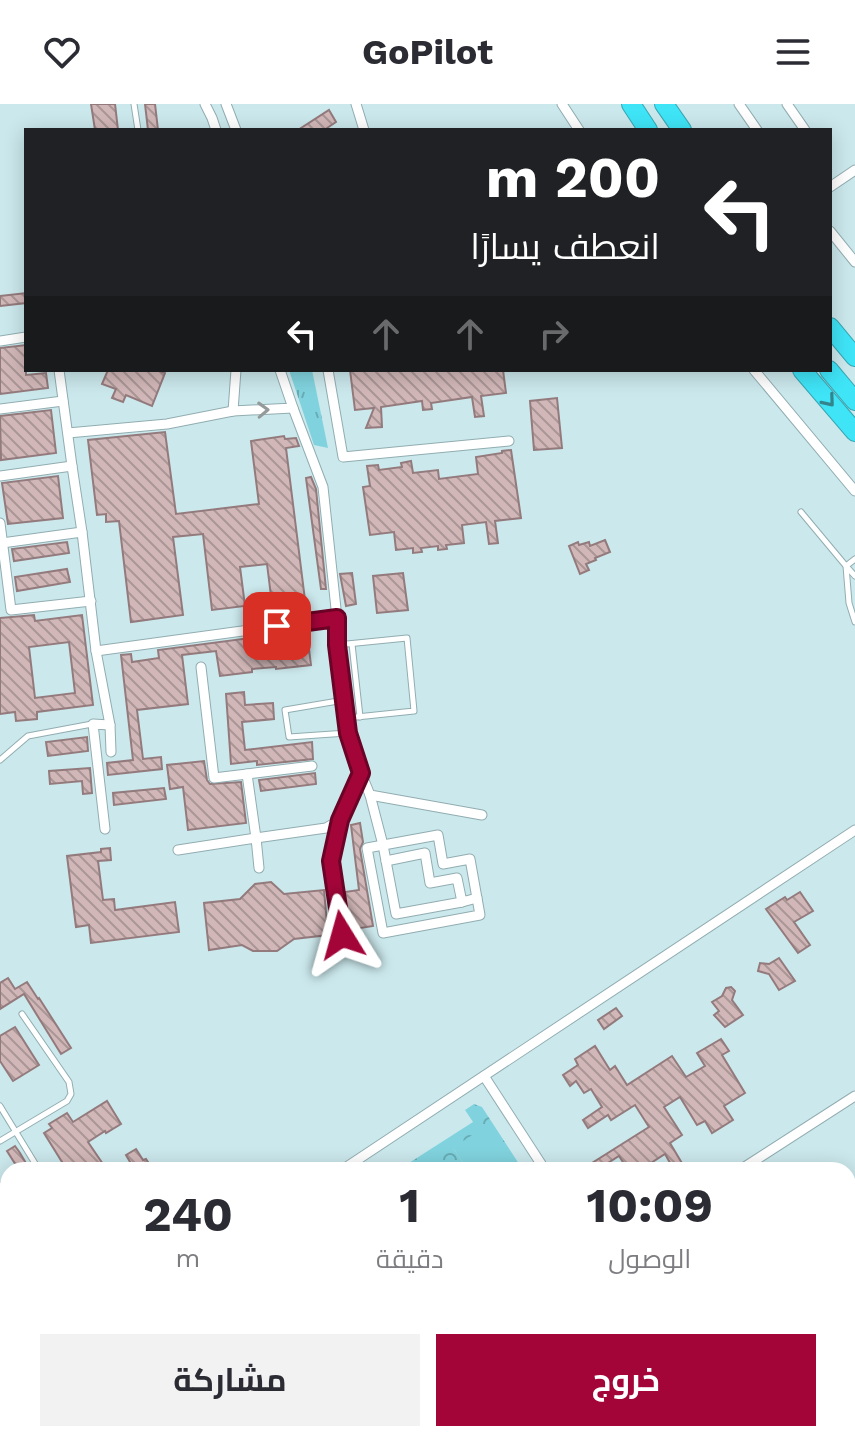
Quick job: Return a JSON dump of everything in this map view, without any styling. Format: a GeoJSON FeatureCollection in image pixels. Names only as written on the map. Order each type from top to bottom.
{"type":"FeatureCollection","features":[{"type":"Feature","properties":{"kind":"highway"},"geometry":{"type":"LineString","coordinates":[[631,104],[647,128]]}},
{"type":"Feature","properties":{"kind":"highway"},"geometry":{"type":"LineString","coordinates":[[664,104],[681,128]]}},
{"type":"Feature","properties":{"kind":"highway"},"geometry":{"type":"LineString","coordinates":[[832,329],[855,357]]}},
{"type":"Feature","properties":{"kind":"highway"},"geometry":{"type":"LineString","coordinates":[[804,372],[855,432]]}},
{"type":"Feature","properties":{"kind":"highway"},"geometry":{"type":"LineString","coordinates":[[831,372],[855,401]]}},
{"type":"Feature","properties":{"kind":"street"},"geometry":{"type":"LineString","coordinates":[[205,104],[215,128]]}},
{"type":"Feature","properties":{"kind":"street"},"geometry":{"type":"LineString","coordinates":[[226,104],[235,128]]}},
{"type":"Feature","properties":{"kind":"street"},"geometry":{"type":"LineString","coordinates":[[356,104],[363,128]]}},
{"type":"Feature","properties":{"kind":"street"},"geometry":{"type":"LineString","coordinates":[[562,104],[578,128]]}},
{"type":"Feature","properties":{"kind":"street"},"geometry":{"type":"LineString","coordinates":[[787,104],[804,128]]}},
{"type":"Feature","properties":{"kind":"street"},"geometry":{"type":"LineString","coordinates":[[741,105],[756,128]]}},
{"type":"Feature","properties":{"kind":"street"},"geometry":{"type":"LineString","coordinates":[[832,186],[855,170]]}},
{"type":"Feature","properties":{"kind":"street"},"geometry":{"type":"LineString","coordinates":[[832,233],[855,262]]}},
{"type":"Feature","properties":{"kind":"street"},"geometry":{"type":"LineString","coordinates":[[0,341],[24,337]]}},
{"type":"Feature","properties":{"kind":"street"},"geometry":{"type":"LineString","coordinates":[[59,372],[96,651],[110,725],[111,752]]}},
{"type":"Feature","properties":{"kind":"street"},"geometry":{"type":"LineString","coordinates":[[233,411],[236,372]]}},
{"type":"Feature","properties":{"kind":"street"},"geometry":{"type":"LineString","coordinates":[[281,372],[323,487],[348,733],[370,795],[396,914],[477,898]]}},
{"type":"Feature","properties":{"kind":"street"},"geometry":{"type":"LineString","coordinates":[[328,372],[343,457],[509,441]]}},
{"type":"Feature","properties":{"kind":"street"},"geometry":{"type":"LineString","coordinates":[[756,372],[855,491]]}},
{"type":"Feature","properties":{"kind":"street"},"geometry":{"type":"LineString","coordinates":[[0,409],[63,401]]}},
{"type":"Feature","properties":{"kind":"street"},"geometry":{"type":"LineString","coordinates":[[68,433],[167,424],[233,411],[293,408]]}},
{"type":"Feature","properties":{"kind":"street"},"geometry":{"type":"LineString","coordinates":[[0,476],[72,466]]}},
{"type":"Feature","properties":{"kind":"street"},"geometry":{"type":"LineString","coordinates":[[0,523],[11,610],[91,601]]}},
{"type":"Feature","properties":{"kind":"street"},"geometry":{"type":"LineString","coordinates":[[2,543],[82,532]]}},
{"type":"Feature","properties":{"kind":"street"},"geometry":{"type":"LineString","coordinates":[[96,651],[337,618]]}},
{"type":"Feature","properties":{"kind":"street"},"geometry":{"type":"LineString","coordinates":[[201,667],[214,778],[312,766]]}},
{"type":"Feature","properties":{"kind":"street"},"geometry":{"type":"LineString","coordinates":[[105,829],[93,724],[110,725]]}},
{"type":"Feature","properties":{"kind":"street"},"geometry":{"type":"LineString","coordinates":[[342,935],[331,861],[340,820],[361,773]]}},
{"type":"Feature","properties":{"kind":"street"},"geometry":{"type":"LineString","coordinates":[[247,774],[259,868]]}},
{"type":"Feature","properties":{"kind":"street"},"geometry":{"type":"LineString","coordinates":[[370,795],[482,815]]}},
{"type":"Feature","properties":{"kind":"street"},"geometry":{"type":"LineString","coordinates":[[178,850],[326,828],[340,820]]}},
{"type":"Feature","properties":{"kind":"street"},"geometry":{"type":"LineString","coordinates":[[354,1162],[855,830]]}},
{"type":"Feature","properties":{"kind":"street"},"geometry":{"type":"LineString","coordinates":[[438,835],[443,864],[470,859],[480,915],[383,933],[367,848],[383,845],[438,835]]}},
{"type":"Feature","properties":{"kind":"street"},"geometry":{"type":"LineString","coordinates":[[386,861],[425,853],[430,883],[457,878],[462,902]]}},
{"type":"Feature","properties":{"kind":"street"},"geometry":{"type":"LineString","coordinates":[[484,1076],[540,1162]]}},
{"type":"Feature","properties":{"kind":"street"},"geometry":{"type":"LineString","coordinates":[[752,1162],[855,1096]]}},
{"type":"Feature","properties":{"kind":"lane"},"geometry":{"type":"LineString","coordinates":[[134,104],[138,128]]}},
{"type":"Feature","properties":{"kind":"lane"},"geometry":{"type":"LineString","coordinates":[[801,512],[855,576]]}},
{"type":"Feature","properties":{"kind":"lane"},"geometry":{"type":"LineString","coordinates":[[846,566],[855,559]]}},
{"type":"Feature","properties":{"kind":"lane"},"geometry":{"type":"LineString","coordinates":[[846,566],[849,603],[855,622]]}},
{"type":"Feature","properties":{"kind":"lane"},"geometry":{"type":"LineString","coordinates":[[337,645],[407,638],[414,711],[346,718]]}},
{"type":"Feature","properties":{"kind":"lane"},"geometry":{"type":"LineString","coordinates":[[352,644],[360,717]]}},
{"type":"Feature","properties":{"kind":"lane"},"geometry":{"type":"LineString","coordinates":[[344,700],[285,710],[289,737],[348,733]]}},
{"type":"Feature","properties":{"kind":"lane"},"geometry":{"type":"LineString","coordinates":[[0,760],[28,736],[93,724]]}},
{"type":"Feature","properties":{"kind":"lane"},"geometry":{"type":"LineString","coordinates":[[0,1141],[67,1101],[72,1090],[22,1014]]}},
{"type":"Feature","properties":{"kind":"lane"},"geometry":{"type":"LineString","coordinates":[[0,1106],[34,1162]]}},
{"type":"Feature","properties":{"kind":"green space"},"geometry":{"type":"Polygon","coordinates":[[[290,372],[312,372],[328,448],[314,445],[290,372]]]}},
{"type":"Feature","properties":{"kind":"green space"},"geometry":{"type":"Polygon","coordinates":[[[474,1104],[482,1107],[518,1162],[494,1162],[500,1158],[453,1148],[463,1162],[410,1162],[473,1122],[465,1110],[474,1104]]]}},
{"type":"Feature","properties":{"kind":"green space"},"geometry":{"type":"Polygon","coordinates":[[[481,1129],[501,1158],[495,1162],[463,1162],[453,1148],[481,1129]]]}},
{"type":"Feature","properties":{"kind":"building"},"geometry":{"type":"Polygon","coordinates":[[[91,104],[115,104],[118,128],[95,128],[91,104]]]}},
{"type":"Feature","properties":{"kind":"building"},"geometry":{"type":"Polygon","coordinates":[[[145,104],[155,104],[158,128],[148,128],[145,104]]]}},
{"type":"Feature","properties":{"kind":"building"},"geometry":{"type":"Polygon","coordinates":[[[329,110],[336,122],[327,128],[301,128],[329,110]]]}},
{"type":"Feature","properties":{"kind":"building"},"geometry":{"type":"Polygon","coordinates":[[[24,293],[24,303],[0,306],[0,296],[24,293]]]}},
{"type":"Feature","properties":{"kind":"building"},"geometry":{"type":"Polygon","coordinates":[[[24,345],[24,372],[26,375],[46,373],[48,388],[0,394],[0,348],[24,345]]]}},
{"type":"Feature","properties":{"kind":"building"},"geometry":{"type":"Polygon","coordinates":[[[107,372],[165,373],[152,406],[126,395],[123,402],[112,398],[116,389],[102,384],[107,372]]]}},
{"type":"Feature","properties":{"kind":"building"},"geometry":{"type":"Polygon","coordinates":[[[350,372],[503,372],[506,393],[481,396],[484,416],[475,417],[472,397],[431,403],[432,409],[423,410],[422,401],[381,407],[382,427],[366,428],[374,408],[355,410],[350,372]]]}},
{"type":"Feature","properties":{"kind":"building"},"geometry":{"type":"Polygon","coordinates":[[[557,398],[562,448],[534,450],[530,401],[557,398]]]}},
{"type":"Feature","properties":{"kind":"building"},"geometry":{"type":"Polygon","coordinates":[[[51,410],[56,453],[1,460],[0,416],[51,410]]]}},
{"type":"Feature","properties":{"kind":"building"},"geometry":{"type":"Polygon","coordinates":[[[165,432],[176,514],[259,504],[251,441],[284,436],[285,439],[296,438],[299,446],[286,448],[305,600],[294,602],[296,612],[279,614],[277,604],[272,604],[267,564],[240,567],[245,606],[212,610],[203,534],[173,537],[183,615],[131,622],[119,521],[106,522],[106,514],[97,515],[88,440],[165,432]]]}},
{"type":"Feature","properties":{"kind":"building"},"geometry":{"type":"Polygon","coordinates":[[[511,450],[521,518],[495,521],[498,543],[489,544],[486,522],[462,525],[464,543],[446,545],[447,549],[438,550],[438,546],[421,548],[422,552],[413,553],[413,548],[396,550],[394,532],[370,535],[363,487],[370,486],[367,466],[378,465],[379,470],[402,467],[401,463],[411,461],[413,473],[438,470],[439,479],[478,474],[476,457],[511,450]]]}},
{"type":"Feature","properties":{"kind":"building"},"geometry":{"type":"Polygon","coordinates":[[[58,476],[63,518],[8,524],[2,483],[58,476]]]}},
{"type":"Feature","properties":{"kind":"building"},"geometry":{"type":"Polygon","coordinates":[[[311,477],[316,489],[326,589],[321,589],[306,478],[311,477]]]}},
{"type":"Feature","properties":{"kind":"building"},"geometry":{"type":"Polygon","coordinates":[[[605,540],[610,552],[586,564],[589,570],[580,574],[569,546],[589,542],[590,546],[605,540]]]}},
{"type":"Feature","properties":{"kind":"building"},"geometry":{"type":"Polygon","coordinates":[[[67,542],[69,553],[14,561],[12,549],[67,542]]]}},
{"type":"Feature","properties":{"kind":"building"},"geometry":{"type":"Polygon","coordinates":[[[67,569],[70,582],[17,591],[15,577],[67,569]]]}},
{"type":"Feature","properties":{"kind":"building"},"geometry":{"type":"Polygon","coordinates":[[[352,573],[356,604],[346,606],[340,574],[352,573]]]}},
{"type":"Feature","properties":{"kind":"building"},"geometry":{"type":"Polygon","coordinates":[[[403,573],[408,610],[377,613],[373,576],[403,573]]]}},
{"type":"Feature","properties":{"kind":"building"},"geometry":{"type":"Polygon","coordinates":[[[34,615],[35,621],[82,615],[93,705],[37,712],[37,719],[16,721],[15,712],[0,714],[0,618],[34,615]],[[69,642],[29,647],[35,698],[75,693],[69,642]]]}},
{"type":"Feature","properties":{"kind":"building"},"geometry":{"type":"Polygon","coordinates":[[[303,631],[304,641],[308,641],[311,665],[252,669],[252,672],[220,676],[216,651],[182,655],[188,704],[137,710],[143,759],[161,757],[162,769],[108,775],[107,763],[133,760],[121,655],[131,654],[132,662],[159,658],[158,650],[303,631]]]}},
{"type":"Feature","properties":{"kind":"building"},"geometry":{"type":"Polygon","coordinates":[[[244,692],[245,705],[273,703],[274,719],[242,722],[245,750],[312,742],[313,759],[257,765],[257,761],[231,764],[226,694],[244,692]]]}},
{"type":"Feature","properties":{"kind":"building"},"geometry":{"type":"Polygon","coordinates":[[[87,737],[88,751],[48,756],[46,742],[87,737]]]}},
{"type":"Feature","properties":{"kind":"building"},"geometry":{"type":"Polygon","coordinates":[[[204,761],[210,784],[241,782],[246,823],[188,830],[183,787],[170,789],[167,765],[204,761]]]}},
{"type":"Feature","properties":{"kind":"building"},"geometry":{"type":"Polygon","coordinates":[[[90,768],[92,793],[83,794],[82,781],[50,784],[49,771],[90,768]]]}},
{"type":"Feature","properties":{"kind":"building"},"geometry":{"type":"Polygon","coordinates":[[[315,773],[316,784],[261,791],[259,780],[315,773]]]}},
{"type":"Feature","properties":{"kind":"building"},"geometry":{"type":"Polygon","coordinates":[[[164,788],[166,799],[114,805],[113,793],[164,788]]]}},
{"type":"Feature","properties":{"kind":"building"},"geometry":{"type":"Polygon","coordinates":[[[360,823],[363,842],[360,849],[373,926],[349,932],[345,892],[359,890],[351,825],[360,823]]]}},
{"type":"Feature","properties":{"kind":"building"},"geometry":{"type":"Polygon","coordinates":[[[110,848],[111,860],[98,861],[103,900],[114,899],[115,910],[175,902],[179,932],[91,943],[89,925],[76,927],[67,856],[110,848]]]}},
{"type":"Feature","properties":{"kind":"building"},"geometry":{"type":"Polygon","coordinates":[[[271,882],[284,894],[324,890],[328,935],[294,939],[277,951],[253,951],[242,945],[209,950],[204,903],[240,899],[255,884],[271,882]]]}},
{"type":"Feature","properties":{"kind":"building"},"geometry":{"type":"Polygon","coordinates":[[[800,892],[813,911],[794,922],[810,945],[798,953],[766,909],[800,892]]]}},
{"type":"Feature","properties":{"kind":"building"},"geometry":{"type":"Polygon","coordinates":[[[779,958],[795,981],[779,990],[769,974],[758,971],[760,963],[769,964],[779,958]]]}},
{"type":"Feature","properties":{"kind":"building"},"geometry":{"type":"Polygon","coordinates":[[[8,978],[15,989],[27,982],[71,1048],[61,1054],[24,994],[0,1009],[0,983],[8,978]]]}},
{"type":"Feature","properties":{"kind":"building"},"geometry":{"type":"Polygon","coordinates":[[[731,987],[735,991],[732,1000],[743,1015],[725,1027],[714,1015],[719,1011],[712,1002],[731,987]]]}},
{"type":"Feature","properties":{"kind":"building"},"geometry":{"type":"Polygon","coordinates":[[[616,1008],[622,1016],[604,1029],[598,1020],[616,1008]]]}},
{"type":"Feature","properties":{"kind":"building"},"geometry":{"type":"Polygon","coordinates":[[[15,1027],[39,1065],[13,1081],[0,1061],[0,1036],[15,1027]]]}},
{"type":"Feature","properties":{"kind":"building"},"geometry":{"type":"Polygon","coordinates":[[[721,1039],[729,1051],[722,1055],[745,1093],[724,1106],[733,1120],[712,1133],[705,1121],[697,1125],[680,1097],[664,1107],[682,1135],[670,1143],[681,1162],[670,1162],[665,1154],[652,1162],[623,1162],[619,1156],[610,1162],[594,1162],[649,1127],[635,1105],[611,1120],[608,1115],[588,1128],[583,1120],[602,1107],[591,1089],[584,1093],[576,1081],[570,1086],[563,1075],[578,1065],[575,1059],[595,1046],[610,1070],[615,1066],[627,1085],[672,1056],[686,1077],[705,1066],[697,1053],[721,1039]]]}},
{"type":"Feature","properties":{"kind":"building"},"geometry":{"type":"Polygon","coordinates":[[[107,1101],[121,1124],[88,1142],[102,1162],[62,1162],[44,1133],[52,1128],[49,1124],[67,1113],[73,1122],[107,1101]]]}},
{"type":"Feature","properties":{"kind":"building"},"geometry":{"type":"Polygon","coordinates":[[[15,1146],[25,1162],[14,1162],[7,1151],[15,1146]]]}},
{"type":"Feature","properties":{"kind":"building"},"geometry":{"type":"Polygon","coordinates":[[[136,1149],[148,1162],[130,1162],[126,1155],[136,1149]]]}},
{"type":"Feature","properties":{"kind":"route"},"geometry":{"type":"LineString","coordinates":[[277,626],[337,618],[337,645],[348,733],[361,773],[340,820],[331,861],[342,935]]}}]}
